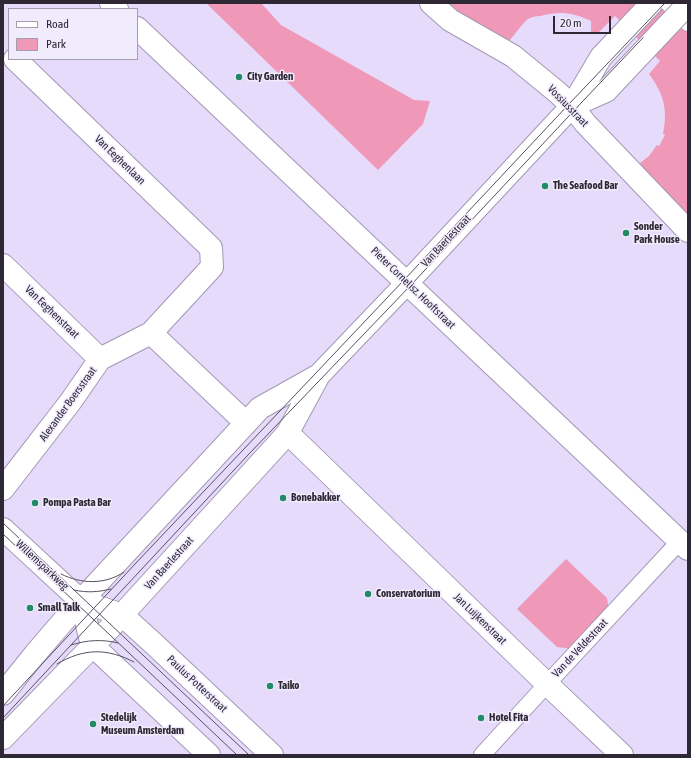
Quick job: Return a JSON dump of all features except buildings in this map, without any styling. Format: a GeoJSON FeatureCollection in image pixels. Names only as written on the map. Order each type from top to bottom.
{"type":"FeatureCollection","features":[{"type":"Feature","properties":{"kind":"street","name":"Vossiusstraat"},"geometry":{"type":"LineString","coordinates":[[431,3],[450,20],[513,56],[557,92],[572,106],[585,123],[688,231]]}},
{"type":"Feature","properties":{"kind":"street","name":"Van Baerlestraat"},"geometry":{"type":"LineString","coordinates":[[3,738],[122,615],[287,434],[319,375],[572,106],[601,57],[652,3]]}},
{"type":"Feature","properties":{"kind":"street"},"geometry":{"type":"LineString","coordinates":[[668,3],[688,23]]}},
{"type":"Feature","properties":{"kind":"street","name":"Van Baerlestraat"},"geometry":{"type":"LineString","coordinates":[[572,106],[606,91],[688,4]]}},
{"type":"Feature","properties":{"kind":"street","name":"Pieter Cornelisz. Hooftstraat"},"geometry":{"type":"LineString","coordinates":[[138,29],[684,545]]}},
{"type":"Feature","properties":{"kind":"street","name":"Van Eeghenlaan"},"geometry":{"type":"LineString","coordinates":[[16,60],[211,248],[212,267]]}},
{"type":"Feature","properties":{"kind":"street","name":"Van Eeghenstraat"},"geometry":{"type":"LineString","coordinates":[[3,265],[100,359]]}},
{"type":"Feature","properties":{"kind":"street","name":"Alexander Boersstraat"},"geometry":{"type":"LineString","coordinates":[[3,489],[71,401],[100,359],[151,334],[212,267]]}},
{"type":"Feature","properties":{"kind":"street"},"geometry":{"type":"LineString","coordinates":[[151,334],[246,423]]}},
{"type":"Feature","properties":{"kind":"street","name":"Van Baerlestraat"},"geometry":{"type":"LineString","coordinates":[[3,694],[81,601],[260,408],[319,375]]}},
{"type":"Feature","properties":{"kind":"street","name":"Jan Luijkenstraat"},"geometry":{"type":"LineString","coordinates":[[287,434],[295,440],[622,755]]}},
{"type":"Feature","properties":{"kind":"street","name":"Willemsparkweg"},"geometry":{"type":"LineString","coordinates":[[3,529],[81,601]]}},
{"type":"Feature","properties":{"kind":"street","name":"Van de Veldestraat"},"geometry":{"type":"LineString","coordinates":[[482,755],[547,684],[684,545]]}},
{"type":"Feature","properties":{"kind":"street"},"geometry":{"type":"LineString","coordinates":[[81,601],[122,615]]}},
{"type":"Feature","properties":{"kind":"street"},"geometry":{"type":"LineString","coordinates":[[81,601],[92,645],[209,755]]}},
{"type":"Feature","properties":{"kind":"street","name":"Paulus Potterstraat"},"geometry":{"type":"LineString","coordinates":[[122,615],[272,755]]}},
{"type":"Feature","properties":{"kind":"green space"},"geometry":{"type":"Polygon","coordinates":[[[206,3],[261,3],[281,25],[414,100],[430,101],[423,124],[378,170],[206,3]]]}},
{"type":"Feature","properties":{"kind":"green space"},"geometry":{"type":"Polygon","coordinates":[[[449,3],[688,3],[688,215],[639,165],[649,156],[657,145],[659,146],[665,135],[663,134],[665,117],[664,102],[658,88],[649,74],[660,61],[615,16],[599,32],[591,32],[591,21],[572,14],[554,13],[534,17],[528,19],[510,40],[506,41],[459,12],[449,3]]]}},
{"type":"Feature","properties":{"kind":"green space"},"geometry":{"type":"Polygon","coordinates":[[[566,559],[607,598],[609,610],[573,649],[557,647],[517,609],[566,559]]]}},
{"type":"Feature","properties":{"kind":"tram line"},"geometry":{"type":"LineString","coordinates":[[3,706],[135,564],[665,3]]}},
{"type":"Feature","properties":{"kind":"tram line"},"geometry":{"type":"LineString","coordinates":[[3,718],[248,455],[410,286],[676,3]]}},
{"type":"Feature","properties":{"kind":"tram line"},"geometry":{"type":"LineString","coordinates":[[3,523],[249,755]]}},
{"type":"Feature","properties":{"kind":"tram line"},"geometry":{"type":"LineString","coordinates":[[3,534],[237,755]]}},
{"type":"Feature","properties":{"kind":"tram line"},"geometry":{"type":"LineString","coordinates":[[61,574],[77,580],[93,582],[109,579],[124,572]]}},
{"type":"Feature","properties":{"kind":"tram line"},"geometry":{"type":"LineString","coordinates":[[74,590],[93,592],[111,589]]}},
{"type":"Feature","properties":{"kind":"tram line"},"geometry":{"type":"LineString","coordinates":[[71,645],[94,641],[118,643]]}},
{"type":"Feature","properties":{"kind":"tram line"},"geometry":{"type":"LineString","coordinates":[[57,664],[77,655],[96,652],[114,654],[134,662]]}},
{"type":"Feature","properties":{"kind":"place","name":"City Garden"},"geometry":{"type":"Point","coordinates":[239,77]}},
{"type":"Feature","properties":{"kind":"place","name":"The Seafood Bar"},"geometry":{"type":"Point","coordinates":[545,186]}},
{"type":"Feature","properties":{"kind":"place","name":"Sonder Park House"},"geometry":{"type":"Point","coordinates":[626,233]}},
{"type":"Feature","properties":{"kind":"place","name":"Bonebakker"},"geometry":{"type":"Point","coordinates":[283,498]}},
{"type":"Feature","properties":{"kind":"place","name":"Pompa Pasta Bar"},"geometry":{"type":"Point","coordinates":[35,503]}},
{"type":"Feature","properties":{"kind":"place","name":"Conservatorium"},"geometry":{"type":"Point","coordinates":[368,594]}},
{"type":"Feature","properties":{"kind":"place","name":"Small Talk"},"geometry":{"type":"Point","coordinates":[30,608]}},
{"type":"Feature","properties":{"kind":"place","name":"Taiko"},"geometry":{"type":"Point","coordinates":[270,686]}},
{"type":"Feature","properties":{"kind":"place","name":"Hotel Fita"},"geometry":{"type":"Point","coordinates":[481,718]}},
{"type":"Feature","properties":{"kind":"place","name":"Stedelijk Museum Amsterdam"},"geometry":{"type":"Point","coordinates":[93,724]}}]}
